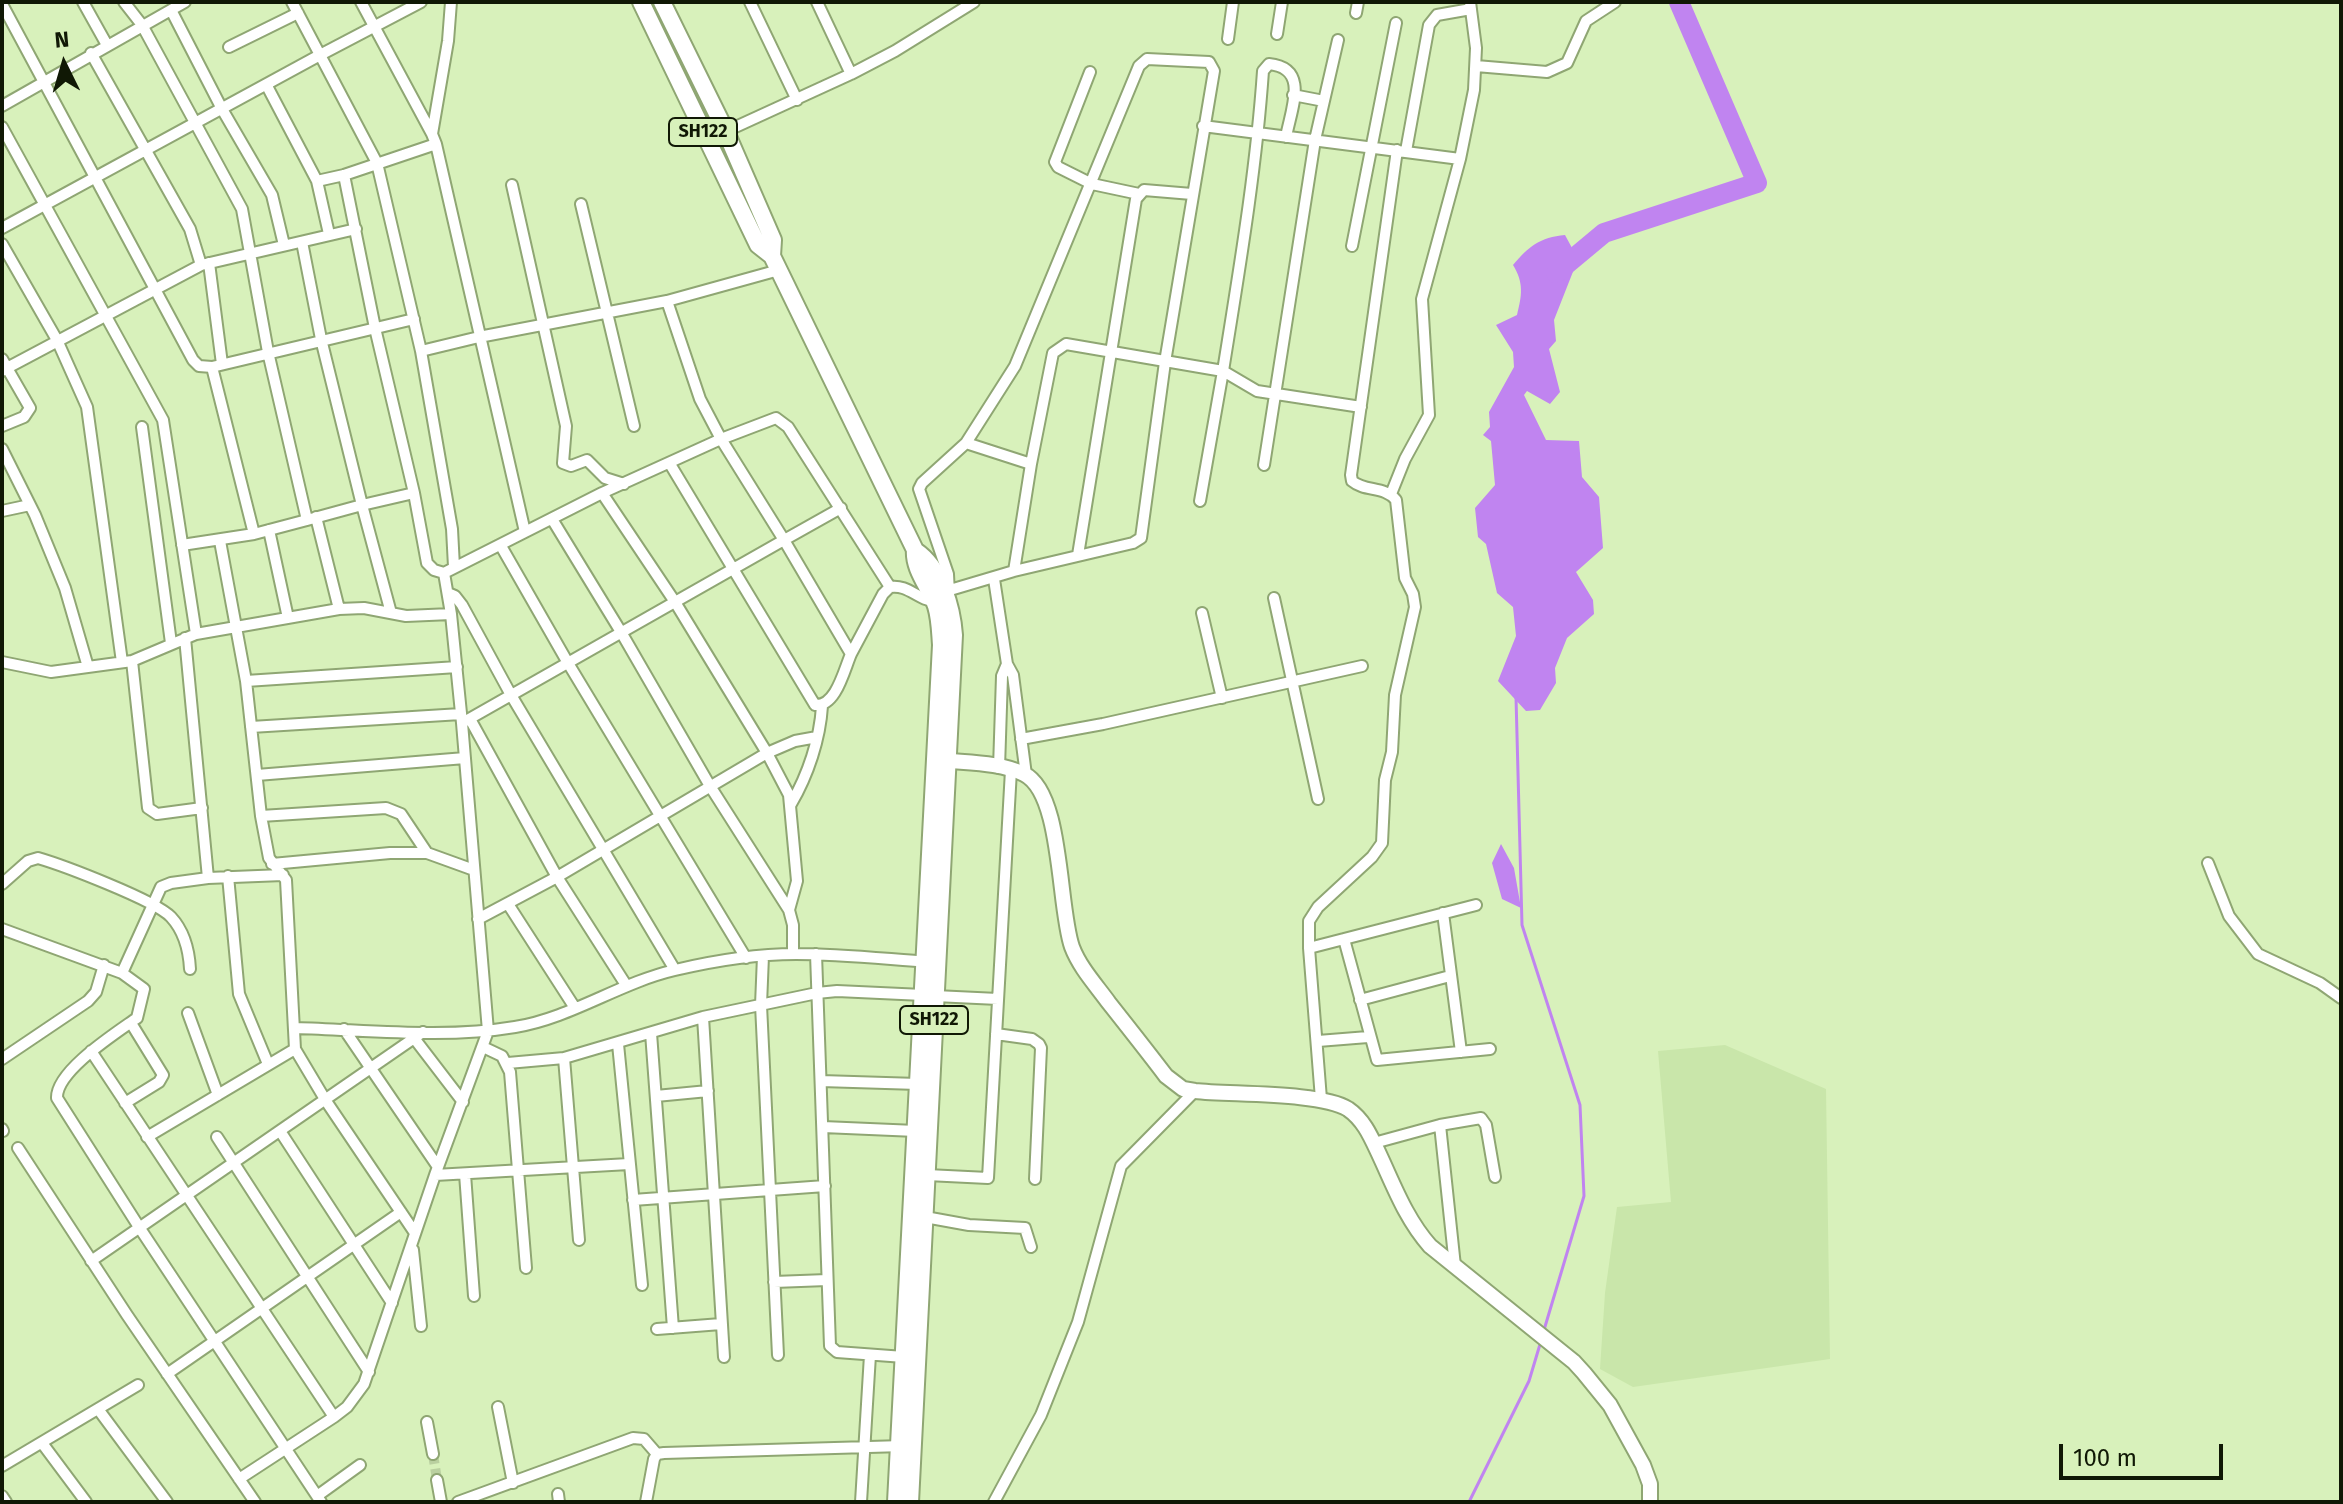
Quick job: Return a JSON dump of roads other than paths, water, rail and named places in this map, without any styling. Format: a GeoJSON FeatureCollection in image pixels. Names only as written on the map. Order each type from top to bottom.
{"type":"FeatureCollection","features":[{"type":"Feature","properties":{"kind":"main road","name":"SH122"},"geometry":{"type":"LineString","coordinates":[[641,2],[758,245],[775,263],[915,550],[925,558],[944,596],[954,635],[941,760],[929,995],[925,1217],[916,1260],[904,1357],[910,1502]]}},
{"type":"Feature","properties":{"kind":"main road","name":"SH122"},"geometry":{"type":"LineString","coordinates":[[662,2],[726,132],[773,240],[775,263]]}},
{"type":"Feature","properties":{"kind":"main road","name":"SH122"},"geometry":{"type":"LineString","coordinates":[[896,1502],[906,1446],[916,1260],[918,1084],[929,995]]}},
{"type":"Feature","properties":{"kind":"street"},"geometry":{"type":"LineString","coordinates":[[83,2],[107,45]]}},
{"type":"Feature","properties":{"kind":"street"},"geometry":{"type":"LineString","coordinates":[[124,2],[142,25],[242,209],[268,352],[339,609]]}},
{"type":"Feature","properties":{"kind":"street"},"geometry":{"type":"LineString","coordinates":[[2,106],[185,2]]}},
{"type":"Feature","properties":{"kind":"street"},"geometry":{"type":"LineString","coordinates":[[239,1479],[334,1417],[356,1396],[369,1372],[436,1171],[488,1031],[464,718],[448,593],[452,529],[421,351],[377,163],[292,2]]}},
{"type":"Feature","properties":{"kind":"street"},"geometry":{"type":"LineString","coordinates":[[361,2],[434,139],[525,532]]}},
{"type":"Feature","properties":{"kind":"street"},"geometry":{"type":"LineString","coordinates":[[2,228],[421,2]]}},
{"type":"Feature","properties":{"kind":"street"},"geometry":{"type":"LineString","coordinates":[[434,139],[451,2]]}},
{"type":"Feature","properties":{"kind":"street"},"geometry":{"type":"LineString","coordinates":[[750,2],[797,100]]}},
{"type":"Feature","properties":{"kind":"street"},"geometry":{"type":"LineString","coordinates":[[817,2],[851,74]]}},
{"type":"Feature","properties":{"kind":"street"},"geometry":{"type":"LineString","coordinates":[[707,140],[851,74],[974,2]]}},
{"type":"Feature","properties":{"kind":"street"},"geometry":{"type":"LineString","coordinates":[[1228,39],[1233,2]]}},
{"type":"Feature","properties":{"kind":"street"},"geometry":{"type":"LineString","coordinates":[[1277,34],[1282,2]]}},
{"type":"Feature","properties":{"kind":"street"},"geometry":{"type":"LineString","coordinates":[[1476,66],[1547,72],[1567,63],[1586,21],[1615,2]]}},
{"type":"Feature","properties":{"kind":"street"},"geometry":{"type":"LineString","coordinates":[[2,4],[97,177],[154,290],[199,366],[217,366],[414,319]]}},
{"type":"Feature","properties":{"kind":"street"},"geometry":{"type":"LineString","coordinates":[[1321,1099],[1308,932],[1313,914],[1372,857],[1382,843],[1384,833],[1385,780],[1393,743],[1395,695],[1415,607],[1405,578],[1397,507],[1391,494],[1405,459],[1429,415],[1422,299],[1460,159],[1474,90],[1476,66],[1470,6],[1437,15],[1429,25],[1402,150],[1352,481],[1358,486],[1391,494]]}},
{"type":"Feature","properties":{"kind":"street"},"geometry":{"type":"LineString","coordinates":[[171,10],[222,109],[272,195],[284,245]]}},
{"type":"Feature","properties":{"kind":"street"},"geometry":{"type":"LineString","coordinates":[[229,47],[298,13]]}},
{"type":"Feature","properties":{"kind":"street"},"geometry":{"type":"LineString","coordinates":[[1352,246],[1396,23]]}},
{"type":"Feature","properties":{"kind":"street"},"geometry":{"type":"LineString","coordinates":[[1264,465],[1315,140],[1338,40]]}},
{"type":"Feature","properties":{"kind":"street"},"geometry":{"type":"LineString","coordinates":[[91,53],[190,229],[205,264],[217,366],[254,534]]}},
{"type":"Feature","properties":{"kind":"street"},"geometry":{"type":"LineString","coordinates":[[670,464],[815,705],[822,706],[830,701],[851,654],[883,594],[890,587],[904,587],[920,597],[944,596],[1014,571],[1133,543],[1141,538],[1165,362],[1214,71],[1212,65],[1204,62],[1143,61],[1015,366],[966,443],[922,483],[919,489],[945,563],[944,596]]}},
{"type":"Feature","properties":{"kind":"street"},"geometry":{"type":"LineString","coordinates":[[1200,501],[1259,134],[1265,66],[1276,64],[1290,71],[1295,80],[1286,137]]}},
{"type":"Feature","properties":{"kind":"street"},"geometry":{"type":"LineString","coordinates":[[1090,72],[1055,162],[1058,167],[1092,184],[1139,194]]}},
{"type":"Feature","properties":{"kind":"street"},"geometry":{"type":"LineString","coordinates":[[267,86],[317,181],[329,234]]}},
{"type":"Feature","properties":{"kind":"street"},"geometry":{"type":"LineString","coordinates":[[1293,95],[1324,101]]}},
{"type":"Feature","properties":{"kind":"street"},"geometry":{"type":"LineString","coordinates":[[1203,126],[1460,159]]}},
{"type":"Feature","properties":{"kind":"street"},"geometry":{"type":"LineString","coordinates":[[2,127],[163,420],[182,545],[191,636],[208,878]]}},
{"type":"Feature","properties":{"kind":"street"},"geometry":{"type":"LineString","coordinates":[[317,181],[344,175],[434,139]]}},
{"type":"Feature","properties":{"kind":"street"},"geometry":{"type":"LineString","coordinates":[[344,175],[427,563],[434,570],[449,570],[602,493],[721,439],[776,418],[782,421],[841,508],[890,587]]}},
{"type":"Feature","properties":{"kind":"street"},"geometry":{"type":"LineString","coordinates":[[512,185],[566,426],[563,463],[571,466],[587,460],[605,478],[624,484]]}},
{"type":"Feature","properties":{"kind":"street"},"geometry":{"type":"LineString","coordinates":[[1078,555],[1139,194],[1144,190],[1192,194]]}},
{"type":"Feature","properties":{"kind":"street"},"geometry":{"type":"LineString","coordinates":[[581,204],[634,426]]}},
{"type":"Feature","properties":{"kind":"street"},"geometry":{"type":"LineString","coordinates":[[2,424],[24,417],[30,408],[4,366],[205,264],[356,229]]}},
{"type":"Feature","properties":{"kind":"street"},"geometry":{"type":"LineString","coordinates":[[302,242],[321,339],[391,613]]}},
{"type":"Feature","properties":{"kind":"street"},"geometry":{"type":"LineString","coordinates":[[2,244],[57,340],[87,407],[148,808],[157,814],[202,808]]}},
{"type":"Feature","properties":{"kind":"street"},"geometry":{"type":"LineString","coordinates":[[421,351],[667,301],[775,263]]}},
{"type":"Feature","properties":{"kind":"street"},"geometry":{"type":"LineString","coordinates":[[667,301],[695,388],[721,439],[851,654]]}},
{"type":"Feature","properties":{"kind":"street"},"geometry":{"type":"LineString","coordinates":[[1014,571],[1053,353],[1059,347],[1066,344],[1223,371],[1249,388],[1361,407]]}},
{"type":"Feature","properties":{"kind":"street"},"geometry":{"type":"LineString","coordinates":[[142,427],[171,643]]}},
{"type":"Feature","properties":{"kind":"street"},"geometry":{"type":"LineString","coordinates":[[966,443],[1031,464]]}},
{"type":"Feature","properties":{"kind":"street"},"geometry":{"type":"LineString","coordinates":[[2,449],[65,588],[88,667]]}},
{"type":"Feature","properties":{"kind":"street"},"geometry":{"type":"LineString","coordinates":[[182,545],[254,534],[414,493]]}},
{"type":"Feature","properties":{"kind":"street"},"geometry":{"type":"LineString","coordinates":[[602,493],[675,602],[767,753],[791,804],[797,881],[789,910]]}},
{"type":"Feature","properties":{"kind":"street"},"geometry":{"type":"LineString","coordinates":[[2,511],[30,505]]}},
{"type":"Feature","properties":{"kind":"street"},"geometry":{"type":"LineString","coordinates":[[251,727],[464,718],[511,695],[841,508]]}},
{"type":"Feature","properties":{"kind":"street"},"geometry":{"type":"LineString","coordinates":[[552,519],[710,786],[789,910],[793,925],[793,954]]}},
{"type":"Feature","properties":{"kind":"street"},"geometry":{"type":"LineString","coordinates":[[269,530],[288,618]]}},
{"type":"Feature","properties":{"kind":"street"},"geometry":{"type":"LineString","coordinates":[[220,541],[246,681],[261,816],[272,864],[283,875],[296,1028],[295,1049],[401,1212],[414,1238],[421,1326]]}},
{"type":"Feature","properties":{"kind":"street"},"geometry":{"type":"LineString","coordinates":[[501,546],[746,958]]}},
{"type":"Feature","properties":{"kind":"street"},"geometry":{"type":"LineString","coordinates":[[994,579],[1007,664],[1013,675],[1026,775]]}},
{"type":"Feature","properties":{"kind":"street"},"geometry":{"type":"LineString","coordinates":[[448,593],[462,605],[511,695],[675,970]]}},
{"type":"Feature","properties":{"kind":"street"},"geometry":{"type":"LineString","coordinates":[[1274,598],[1318,799]]}},
{"type":"Feature","properties":{"kind":"street"},"geometry":{"type":"LineString","coordinates":[[2,662],[51,672],[127,661],[191,636],[339,609],[364,608],[406,616],[451,614]]}},
{"type":"Feature","properties":{"kind":"street"},"geometry":{"type":"LineString","coordinates":[[1202,613],[1222,698]]}},
{"type":"Feature","properties":{"kind":"street"},"geometry":{"type":"LineString","coordinates":[[927,1175],[988,1178],[998,999],[1005,769],[1002,676],[1007,664]]}},
{"type":"Feature","properties":{"kind":"street"},"geometry":{"type":"LineString","coordinates":[[1021,739],[1103,724],[1362,666]]}},
{"type":"Feature","properties":{"kind":"street"},"geometry":{"type":"LineString","coordinates":[[246,681],[457,667]]}},
{"type":"Feature","properties":{"kind":"street"},"geometry":{"type":"LineString","coordinates":[[791,804],[802,785],[817,737],[822,706]]}},
{"type":"Feature","properties":{"kind":"street"},"geometry":{"type":"LineString","coordinates":[[464,718],[557,877],[626,985]]}},
{"type":"Feature","properties":{"kind":"street"},"geometry":{"type":"LineString","coordinates":[[478,919],[557,877],[767,753],[795,741],[817,737]]}},
{"type":"Feature","properties":{"kind":"street"},"geometry":{"type":"LineString","coordinates":[[257,775],[465,758]]}},
{"type":"Feature","properties":{"kind":"street"},"geometry":{"type":"LineString","coordinates":[[941,760],[1026,775],[1043,793],[1055,840],[1067,932],[1078,961],[1166,1076],[1183,1089],[1321,1099],[1349,1110],[1360,1120],[1374,1143],[1410,1219],[1430,1246],[1574,1362],[1610,1405],[1647,1474],[1650,1502]]}},
{"type":"Feature","properties":{"kind":"street"},"geometry":{"type":"LineString","coordinates":[[261,816],[386,808],[401,814],[427,853]]}},
{"type":"Feature","properties":{"kind":"street"},"geometry":{"type":"LineString","coordinates":[[272,864],[390,853],[427,853],[474,870]]}},
{"type":"Feature","properties":{"kind":"street"},"geometry":{"type":"LineString","coordinates":[[2,884],[28,861],[38,858],[152,903],[172,918],[188,946],[190,969]]}},
{"type":"Feature","properties":{"kind":"street"},"geometry":{"type":"LineString","coordinates":[[2208,863],[2229,916],[2258,954],[2320,983],[2341,998]]}},
{"type":"Feature","properties":{"kind":"street"},"geometry":{"type":"LineString","coordinates":[[122,973],[152,903],[166,884],[228,876],[283,875]]}},
{"type":"Feature","properties":{"kind":"street"},"geometry":{"type":"LineString","coordinates":[[228,876],[239,994],[268,1064]]}},
{"type":"Feature","properties":{"kind":"street"},"geometry":{"type":"LineString","coordinates":[[508,904],[575,1008]]}},
{"type":"Feature","properties":{"kind":"street"},"geometry":{"type":"LineString","coordinates":[[1309,948],[1476,905]]}},
{"type":"Feature","properties":{"kind":"street"},"geometry":{"type":"LineString","coordinates":[[1443,913],[1461,1052]]}},
{"type":"Feature","properties":{"kind":"street"},"geometry":{"type":"LineString","coordinates":[[2,929],[104,965],[122,973],[144,989],[139,1014],[91,1051],[57,1090],[57,1098],[319,1499],[360,1465]]}},
{"type":"Feature","properties":{"kind":"street"},"geometry":{"type":"LineString","coordinates":[[1344,939],[1368,1037],[1374,1056],[1380,1062],[1490,1049]]}},
{"type":"Feature","properties":{"kind":"street"},"geometry":{"type":"LineString","coordinates":[[296,1028],[419,1035],[488,1031],[537,1022],[626,985],[675,970],[763,956],[816,954],[931,962]]}},
{"type":"Feature","properties":{"kind":"street"},"geometry":{"type":"LineString","coordinates":[[816,954],[829,1340],[832,1349],[904,1357]]}},
{"type":"Feature","properties":{"kind":"street"},"geometry":{"type":"LineString","coordinates":[[763,956],[761,1005],[778,1355]]}},
{"type":"Feature","properties":{"kind":"street"},"geometry":{"type":"LineString","coordinates":[[2,1058],[88,1001],[96,992],[104,965]]}},
{"type":"Feature","properties":{"kind":"street"},"geometry":{"type":"LineString","coordinates":[[1360,1000],[1450,976]]}},
{"type":"Feature","properties":{"kind":"street"},"geometry":{"type":"LineString","coordinates":[[508,1063],[564,1058],[703,1017],[817,993],[837,991],[998,999]]}},
{"type":"Feature","properties":{"kind":"street"},"geometry":{"type":"LineString","coordinates":[[188,1013],[218,1095]]}},
{"type":"Feature","properties":{"kind":"street"},"geometry":{"type":"LineString","coordinates":[[703,1017],[724,1357]]}},
{"type":"Feature","properties":{"kind":"street"},"geometry":{"type":"LineString","coordinates":[[125,1103],[159,1082],[163,1075],[131,1023]]}},
{"type":"Feature","properties":{"kind":"street"},"geometry":{"type":"LineString","coordinates":[[344,1029],[436,1171]]}},
{"type":"Feature","properties":{"kind":"street"},"geometry":{"type":"LineString","coordinates":[[651,1033],[673,1328]]}},
{"type":"Feature","properties":{"kind":"street"},"geometry":{"type":"LineString","coordinates":[[996,1034],[1032,1039],[1041,1048],[1035,1179]]}},
{"type":"Feature","properties":{"kind":"street"},"geometry":{"type":"LineString","coordinates":[[91,1261],[419,1035]]}},
{"type":"Feature","properties":{"kind":"street"},"geometry":{"type":"LineString","coordinates":[[419,1035],[463,1102]]}},
{"type":"Feature","properties":{"kind":"street"},"geometry":{"type":"LineString","coordinates":[[1318,1041],[1368,1037]]}},
{"type":"Feature","properties":{"kind":"street"},"geometry":{"type":"LineString","coordinates":[[618,1044],[642,1285]]}},
{"type":"Feature","properties":{"kind":"street"},"geometry":{"type":"LineString","coordinates":[[483,1047],[502,1056],[508,1063],[526,1268]]}},
{"type":"Feature","properties":{"kind":"street"},"geometry":{"type":"LineString","coordinates":[[147,1137],[295,1049]]}},
{"type":"Feature","properties":{"kind":"street"},"geometry":{"type":"LineString","coordinates":[[91,1051],[334,1417]]}},
{"type":"Feature","properties":{"kind":"street"},"geometry":{"type":"LineString","coordinates":[[564,1058],[579,1240]]}},
{"type":"Feature","properties":{"kind":"street"},"geometry":{"type":"LineString","coordinates":[[821,1081],[918,1084]]}},
{"type":"Feature","properties":{"kind":"street"},"geometry":{"type":"LineString","coordinates":[[656,1096],[708,1091]]}},
{"type":"Feature","properties":{"kind":"street"},"geometry":{"type":"LineString","coordinates":[[994,1502],[1041,1415],[1078,1322],[1121,1166],[1195,1091]]}},
{"type":"Feature","properties":{"kind":"street"},"geometry":{"type":"LineString","coordinates":[[1374,1143],[1476,1117],[1485,1120],[1495,1177]]}},
{"type":"Feature","properties":{"kind":"street"},"geometry":{"type":"LineString","coordinates":[[1440,1125],[1455,1266]]}},
{"type":"Feature","properties":{"kind":"street"},"geometry":{"type":"LineString","coordinates":[[823,1127],[916,1131]]}},
{"type":"Feature","properties":{"kind":"street"},"geometry":{"type":"LineString","coordinates":[[280,1131],[392,1303]]}},
{"type":"Feature","properties":{"kind":"street"},"geometry":{"type":"LineString","coordinates":[[217,1137],[369,1372]]}},
{"type":"Feature","properties":{"kind":"street"},"geometry":{"type":"LineString","coordinates":[[18,1148],[255,1502]]}},
{"type":"Feature","properties":{"kind":"street"},"geometry":{"type":"LineString","coordinates":[[436,1171],[465,1174],[629,1164]]}},
{"type":"Feature","properties":{"kind":"street"},"geometry":{"type":"LineString","coordinates":[[465,1174],[474,1296]]}},
{"type":"Feature","properties":{"kind":"street"},"geometry":{"type":"LineString","coordinates":[[633,1200],[825,1186]]}},
{"type":"Feature","properties":{"kind":"street"},"geometry":{"type":"LineString","coordinates":[[167,1374],[401,1212]]}},
{"type":"Feature","properties":{"kind":"street"},"geometry":{"type":"LineString","coordinates":[[925,1217],[969,1225],[1025,1228],[1031,1247]]}},
{"type":"Feature","properties":{"kind":"street"},"geometry":{"type":"LineString","coordinates":[[774,1282],[827,1280]]}},
{"type":"Feature","properties":{"kind":"street"},"geometry":{"type":"LineString","coordinates":[[657,1329],[721,1324]]}},
{"type":"Feature","properties":{"kind":"street"},"geometry":{"type":"LineString","coordinates":[[861,1502],[870,1355]]}},
{"type":"Feature","properties":{"kind":"street"},"geometry":{"type":"LineString","coordinates":[[2,1466],[138,1385]]}},
{"type":"Feature","properties":{"kind":"street"},"geometry":{"type":"LineString","coordinates":[[498,1407],[513,1483]]}},
{"type":"Feature","properties":{"kind":"street"},"geometry":{"type":"LineString","coordinates":[[98,1409],[167,1502]]}},
{"type":"Feature","properties":{"kind":"street"},"geometry":{"type":"LineString","coordinates":[[427,1422],[433,1454]]}},
{"type":"Feature","properties":{"kind":"street"},"geometry":{"type":"LineString","coordinates":[[458,1502],[633,1438],[644,1439],[657,1454]]}},
{"type":"Feature","properties":{"kind":"street"},"geometry":{"type":"LineString","coordinates":[[42,1443],[86,1502]]}},
{"type":"Feature","properties":{"kind":"street"},"geometry":{"type":"LineString","coordinates":[[657,1454],[906,1446]]}},
{"type":"Feature","properties":{"kind":"street"},"geometry":{"type":"LineString","coordinates":[[646,1502],[652,1465],[657,1454]]}},
{"type":"Feature","properties":{"kind":"street"},"geometry":{"type":"LineString","coordinates":[[437,1480],[441,1502]]}},
{"type":"Feature","properties":{"kind":"street"},"geometry":{"type":"LineString","coordinates":[[2,1496],[6,1502]]}},
{"type":"Feature","properties":{"kind":"waterway"},"geometry":{"type":"LineString","coordinates":[[1556,273],[1604,233],[1757,183],[1679,2]]}},
{"type":"Feature","properties":{"kind":"waterway"},"geometry":{"type":"LineString","coordinates":[[1516,697],[1522,925],[1580,1105],[1584,1196],[1544,1330]]}},
{"type":"Feature","properties":{"kind":"waterway"},"geometry":{"type":"LineString","coordinates":[[1469,1502],[1529,1381],[1541,1341]]}},
{"type":"Feature","properties":{"kind":"tunnel"},"geometry":{"type":"LineString","coordinates":[[433,1454],[437,1480]]}}]}
